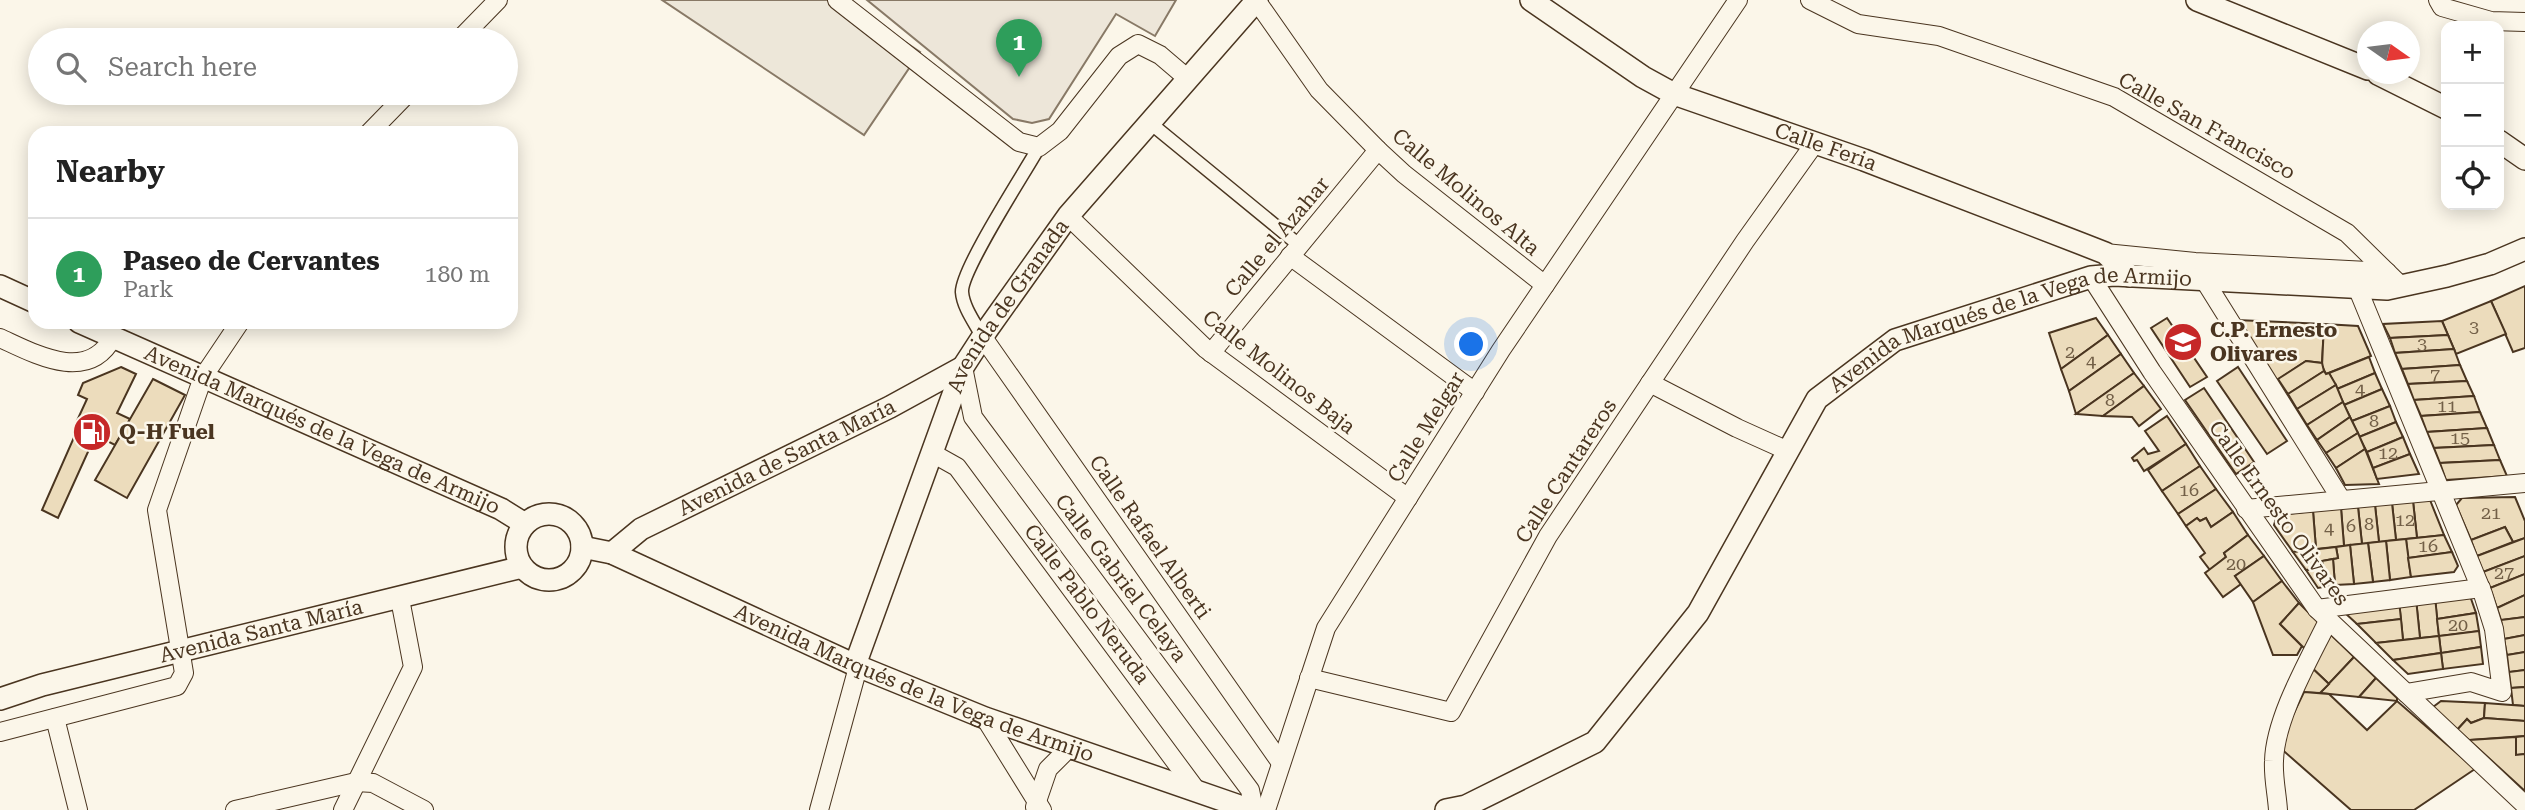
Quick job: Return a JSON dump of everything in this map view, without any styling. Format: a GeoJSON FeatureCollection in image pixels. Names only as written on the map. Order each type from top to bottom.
{"type":"FeatureCollection","features":[{"type":"Feature","properties":{"kind":"street"},"geometry":{"type":"LineString","coordinates":[[471,28],[498,0]]}},
{"type":"Feature","properties":{"kind":"street"},"geometry":{"type":"LineString","coordinates":[[836,0],[1019,142],[1039,147]]}},
{"type":"Feature","properties":{"kind":"street","name":"Calle Feria"},"geometry":{"type":"LineString","coordinates":[[1531,0],[1643,77],[1674,93],[1815,143],[2105,253],[2130,276]]}},
{"type":"Feature","properties":{"kind":"street","name":"Calle Melgar"},"geometry":{"type":"LineString","coordinates":[[1266,810],[1326,628],[1545,285],[1738,0]]}},
{"type":"Feature","properties":{"kind":"street","name":"Calle San Francisco"},"geometry":{"type":"LineString","coordinates":[[1810,0],[1858,24],[1939,36],[2114,97],[2347,233],[2393,279]]}},
{"type":"Feature","properties":{"kind":"street"},"geometry":{"type":"LineString","coordinates":[[2197,0],[2357,65]]}},
{"type":"Feature","properties":{"kind":"street"},"geometry":{"type":"LineString","coordinates":[[2438,0],[2442,7],[2491,21],[2525,22]]}},
{"type":"Feature","properties":{"kind":"street","name":"Avenida de Granada"},"geometry":{"type":"LineString","coordinates":[[857,666],[963,367],[1068,216],[1256,1]]}},
{"type":"Feature","properties":{"kind":"street","name":"Calle Molinos Alta"},"geometry":{"type":"LineString","coordinates":[[1256,1],[1319,90],[1378,150],[1404,174],[1545,285]]}},
{"type":"Feature","properties":{"kind":"street"},"geometry":{"type":"LineString","coordinates":[[982,337],[967,308],[962,293],[963,281],[1039,147],[1060,131],[1119,56],[1138,44],[1160,55],[1187,78]]}},
{"type":"Feature","properties":{"kind":"street"},"geometry":{"type":"LineString","coordinates":[[2398,84],[2441,106]]}},
{"type":"Feature","properties":{"kind":"street"},"geometry":{"type":"LineString","coordinates":[[376,126],[396,105]]}},
{"type":"Feature","properties":{"kind":"street"},"geometry":{"type":"LineString","coordinates":[[1149,122],[1295,251],[1475,392]]}},
{"type":"Feature","properties":{"kind":"street","name":"Calle Cantareros"},"geometry":{"type":"LineString","coordinates":[[1309,678],[1451,712],[1548,536],[1745,241],[1815,143]]}},
{"type":"Feature","properties":{"kind":"street"},"geometry":{"type":"LineString","coordinates":[[2504,144],[2525,159]]}},
{"type":"Feature","properties":{"kind":"street","name":"Calle el Azahar"},"geometry":{"type":"LineString","coordinates":[[1211,353],[1378,150]]}},
{"type":"Feature","properties":{"kind":"street","name":"Calle Molinos Baja"},"geometry":{"type":"LineString","coordinates":[[1068,216],[1211,353],[1408,498]]}},
{"type":"Feature","properties":{"kind":"street","name":"Avenida Marqués de la Vega de Armijo"},"geometry":{"type":"LineString","coordinates":[[1446,810],[1465,806],[1595,742],[1698,613],[1817,399],[1895,340],[2091,277],[2203,278],[2387,289],[2393,279],[2447,276],[2490,264],[2525,249]]}},
{"type":"Feature","properties":{"kind":"street"},"geometry":{"type":"LineString","coordinates":[[2105,253],[2393,279]]}},
{"type":"Feature","properties":{"kind":"street","name":"Calle Ernesto Olivares"},"geometry":{"type":"LineString","coordinates":[[2091,277],[2246,509],[2323,615],[2525,805]]}},
{"type":"Feature","properties":{"kind":"street"},"geometry":{"type":"LineString","coordinates":[[2203,278],[2341,499]]}},
{"type":"Feature","properties":{"kind":"street"},"geometry":{"type":"LineString","coordinates":[[0,286],[28,299]]}},
{"type":"Feature","properties":{"kind":"street"},"geometry":{"type":"LineString","coordinates":[[2357,287],[2481,588],[2494,629],[2502,692],[2471,682],[2406,693]]}},
{"type":"Feature","properties":{"kind":"street","name":"Avenida Marqués de la Vega de Armijo"},"geometry":{"type":"LineString","coordinates":[[95,329],[501,509],[526,524]]}},
{"type":"Feature","properties":{"kind":"street"},"geometry":{"type":"LineString","coordinates":[[0,732],[177,686],[184,673],[157,510],[203,377],[235,329]]}},
{"type":"Feature","properties":{"kind":"street"},"geometry":{"type":"LineString","coordinates":[[0,338],[47,359],[81,363],[107,348],[113,337]]}},
{"type":"Feature","properties":{"kind":"street","name":"Calle Rafael Alberti"},"geometry":{"type":"LineString","coordinates":[[982,337],[1281,763]]}},
{"type":"Feature","properties":{"kind":"street","name":"Avenida de Santa María"},"geometry":{"type":"LineString","coordinates":[[612,553],[641,529],[890,407],[963,367]]}},
{"type":"Feature","properties":{"kind":"street","name":"Calle Gabriel Celaya"},"geometry":{"type":"LineString","coordinates":[[963,367],[973,417],[1251,790],[1253,810]]}},
{"type":"Feature","properties":{"kind":"street"},"geometry":{"type":"LineString","coordinates":[[1650,383],[1788,451]]}},
{"type":"Feature","properties":{"kind":"street","name":"Calle Pablo Neruda"},"geometry":{"type":"LineString","coordinates":[[932,453],[957,467],[1197,791]]}},
{"type":"Feature","properties":{"kind":"street"},"geometry":{"type":"LineString","coordinates":[[2246,509],[2525,482]]}},
{"type":"Feature","properties":{"kind":"street"},"geometry":{"type":"LineString","coordinates":[[552,514],[566,518],[576,528],[582,547],[576,567],[564,577],[549,580],[534,577],[522,567],[516,553],[517,537],[526,524],[538,515],[552,514]]}},
{"type":"Feature","properties":{"kind":"street","name":"Avenida Marqués de la Vega de Armijo"},"geometry":{"type":"LineString","coordinates":[[582,547],[612,553],[857,666],[985,718],[1253,810]]}},
{"type":"Feature","properties":{"kind":"street","name":"Avenida Santa María"},"geometry":{"type":"LineString","coordinates":[[0,699],[42,685],[522,567]]}},
{"type":"Feature","properties":{"kind":"street"},"geometry":{"type":"LineString","coordinates":[[2278,810],[2274,762],[2277,739],[2323,615],[2481,588]]}},
{"type":"Feature","properties":{"kind":"street"},"geometry":{"type":"LineString","coordinates":[[342,810],[413,667],[400,598]]}},
{"type":"Feature","properties":{"kind":"street"},"geometry":{"type":"LineString","coordinates":[[819,810],[857,666]]}},
{"type":"Feature","properties":{"kind":"street"},"geometry":{"type":"LineString","coordinates":[[55,718],[79,810]]}},
{"type":"Feature","properties":{"kind":"street"},"geometry":{"type":"LineString","coordinates":[[985,718],[1038,808]]}},
{"type":"Feature","properties":{"kind":"street"},"geometry":{"type":"LineString","coordinates":[[1038,808],[1048,769],[1070,747]]}},
{"type":"Feature","properties":{"kind":"street"},"geometry":{"type":"LineString","coordinates":[[235,810],[356,782],[373,783],[424,810]]}},
{"type":"Feature","properties":{"kind":"shaded area"},"geometry":{"type":"Polygon","coordinates":[[[662,0],[843,0],[920,52],[864,135],[662,0]]]}},
{"type":"Feature","properties":{"kind":"shaded area"},"geometry":{"type":"Polygon","coordinates":[[[867,0],[1176,0],[1155,36],[1116,14],[1049,119],[1032,123],[1013,119],[867,0]]]}},
{"type":"Feature","properties":{"kind":"building"},"geometry":{"type":"Polygon","coordinates":[[[2525,286],[2525,348],[2513,352],[2491,301],[2525,286]]]}},
{"type":"Feature","properties":{"kind":"building"},"geometry":{"type":"Polygon","coordinates":[[[2491,301],[2506,334],[2456,354],[2442,321],[2491,301]]]}},
{"type":"Feature","properties":{"kind":"building"},"geometry":{"type":"Polygon","coordinates":[[[2096,318],[2108,335],[2061,369],[2049,333],[2096,318]]]}},
{"type":"Feature","properties":{"kind":"building"},"geometry":{"type":"Polygon","coordinates":[[[2167,318],[2207,377],[2190,387],[2151,328],[2167,318]]]}},
{"type":"Feature","properties":{"kind":"building"},"geometry":{"type":"Polygon","coordinates":[[[2236,320],[2324,324],[2322,363],[2306,361],[2276,381],[2236,320]]]}},
{"type":"Feature","properties":{"kind":"building"},"geometry":{"type":"Polygon","coordinates":[[[2442,321],[2448,335],[2390,338],[2383,324],[2442,321]]]}},
{"type":"Feature","properties":{"kind":"building"},"geometry":{"type":"Polygon","coordinates":[[[2324,324],[2358,326],[2371,356],[2326,374],[2322,366],[2324,324]]]}},
{"type":"Feature","properties":{"kind":"building"},"geometry":{"type":"Polygon","coordinates":[[[2108,335],[2121,354],[2069,391],[2061,369],[2108,335]]]}},
{"type":"Feature","properties":{"kind":"building"},"geometry":{"type":"Polygon","coordinates":[[[2448,335],[2454,349],[2395,353],[2390,338],[2448,335]]]}},
{"type":"Feature","properties":{"kind":"building"},"geometry":{"type":"Polygon","coordinates":[[[2454,349],[2460,365],[2402,369],[2395,353],[2454,349]]]}},
{"type":"Feature","properties":{"kind":"building"},"geometry":{"type":"Polygon","coordinates":[[[2121,354],[2134,373],[2076,414],[2069,391],[2121,354]]]}},
{"type":"Feature","properties":{"kind":"building"},"geometry":{"type":"Polygon","coordinates":[[[2369,357],[2375,373],[2337,389],[2329,373],[2369,357]]]}},
{"type":"Feature","properties":{"kind":"building"},"geometry":{"type":"Polygon","coordinates":[[[2306,361],[2322,363],[2324,371],[2288,394],[2278,379],[2306,361]]]}},
{"type":"Feature","properties":{"kind":"building"},"geometry":{"type":"Polygon","coordinates":[[[2460,365],[2467,381],[2408,384],[2402,369],[2460,365]]]}},
{"type":"Feature","properties":{"kind":"building"},"geometry":{"type":"Polygon","coordinates":[[[121,367],[136,374],[117,413],[130,419],[115,445],[75,425],[87,399],[78,395],[83,383],[121,367]]]}},
{"type":"Feature","properties":{"kind":"building"},"geometry":{"type":"Polygon","coordinates":[[[2238,367],[2287,441],[2267,454],[2217,381],[2238,367]]]}},
{"type":"Feature","properties":{"kind":"building"},"geometry":{"type":"Polygon","coordinates":[[[2324,371],[2329,373],[2336,385],[2297,409],[2288,394],[2324,371]]]}},
{"type":"Feature","properties":{"kind":"building"},"geometry":{"type":"Polygon","coordinates":[[[2134,373],[2144,386],[2103,416],[2076,414],[2134,373]]]}},
{"type":"Feature","properties":{"kind":"building"},"geometry":{"type":"Polygon","coordinates":[[[2375,373],[2382,389],[2344,405],[2337,389],[2375,373]]]}},
{"type":"Feature","properties":{"kind":"building"},"geometry":{"type":"Polygon","coordinates":[[[153,379],[185,395],[127,498],[95,480],[153,379]]]}},
{"type":"Feature","properties":{"kind":"building"},"geometry":{"type":"Polygon","coordinates":[[[2467,381],[2474,396],[2414,400],[2408,384],[2467,381]]]}},
{"type":"Feature","properties":{"kind":"building"},"geometry":{"type":"Polygon","coordinates":[[[2336,385],[2343,402],[2307,425],[2297,409],[2336,385]]]}},
{"type":"Feature","properties":{"kind":"building"},"geometry":{"type":"Polygon","coordinates":[[[2144,386],[2161,409],[2139,426],[2132,417],[2103,416],[2144,386]]]}},
{"type":"Feature","properties":{"kind":"building"},"geometry":{"type":"Polygon","coordinates":[[[2204,388],[2254,462],[2236,474],[2185,400],[2204,388]]]}},
{"type":"Feature","properties":{"kind":"building"},"geometry":{"type":"Polygon","coordinates":[[[2382,389],[2390,406],[2352,421],[2344,405],[2382,389]]]}},
{"type":"Feature","properties":{"kind":"building"},"geometry":{"type":"Polygon","coordinates":[[[2474,396],[2480,412],[2421,416],[2414,400],[2474,396]]]}},
{"type":"Feature","properties":{"kind":"building"},"geometry":{"type":"Polygon","coordinates":[[[2343,402],[2350,417],[2317,440],[2307,425],[2343,402]]]}},
{"type":"Feature","properties":{"kind":"building"},"geometry":{"type":"Polygon","coordinates":[[[2390,406],[2396,422],[2359,437],[2352,421],[2390,406]]]}},
{"type":"Feature","properties":{"kind":"building"},"geometry":{"type":"Polygon","coordinates":[[[2480,412],[2487,428],[2427,432],[2421,416],[2480,412]]]}},
{"type":"Feature","properties":{"kind":"building"},"geometry":{"type":"Polygon","coordinates":[[[2167,416],[2186,444],[2144,471],[2137,460],[2132,458],[2144,448],[2148,454],[2159,451],[2145,431],[2167,416]]]}},
{"type":"Feature","properties":{"kind":"building"},"geometry":{"type":"Polygon","coordinates":[[[2350,417],[2358,433],[2326,453],[2317,440],[2350,417]]]}},
{"type":"Feature","properties":{"kind":"building"},"geometry":{"type":"Polygon","coordinates":[[[2396,422],[2403,437],[2367,452],[2359,437],[2396,422]]]}},
{"type":"Feature","properties":{"kind":"building"},"geometry":{"type":"Polygon","coordinates":[[[80,424],[97,432],[92,443],[75,435],[80,424]]]}},
{"type":"Feature","properties":{"kind":"building"},"geometry":{"type":"Polygon","coordinates":[[[2487,428],[2494,445],[2434,448],[2427,432],[2487,428]]]}},
{"type":"Feature","properties":{"kind":"building"},"geometry":{"type":"Polygon","coordinates":[[[2358,433],[2365,449],[2336,468],[2326,453],[2358,433]]]}},
{"type":"Feature","properties":{"kind":"building"},"geometry":{"type":"Polygon","coordinates":[[[75,435],[92,443],[58,518],[42,510],[75,435]]]}},
{"type":"Feature","properties":{"kind":"building"},"geometry":{"type":"Polygon","coordinates":[[[2403,437],[2410,454],[2373,468],[2367,452],[2403,437]]]}},
{"type":"Feature","properties":{"kind":"building"},"geometry":{"type":"Polygon","coordinates":[[[2186,444],[2200,466],[2162,491],[2148,470],[2186,444]]]}},
{"type":"Feature","properties":{"kind":"building"},"geometry":{"type":"Polygon","coordinates":[[[2494,445],[2500,460],[2440,463],[2434,448],[2494,445]]]}},
{"type":"Feature","properties":{"kind":"building"},"geometry":{"type":"Polygon","coordinates":[[[2365,449],[2379,484],[2345,485],[2336,468],[2365,449]]]}},
{"type":"Feature","properties":{"kind":"building"},"geometry":{"type":"Polygon","coordinates":[[[2410,454],[2419,474],[2377,479],[2373,468],[2410,454]]]}},
{"type":"Feature","properties":{"kind":"building"},"geometry":{"type":"Polygon","coordinates":[[[2500,460],[2507,476],[2446,480],[2440,463],[2500,460]]]}},
{"type":"Feature","properties":{"kind":"building"},"geometry":{"type":"Polygon","coordinates":[[[2200,466],[2216,489],[2178,514],[2162,491],[2200,466]]]}},
{"type":"Feature","properties":{"kind":"building"},"geometry":{"type":"Polygon","coordinates":[[[2216,489],[2233,512],[2211,527],[2206,518],[2200,521],[2197,518],[2186,526],[2178,514],[2216,489]]]}},
{"type":"Feature","properties":{"kind":"building"},"geometry":{"type":"Polygon","coordinates":[[[2515,497],[2525,521],[2525,538],[2513,542],[2505,527],[2471,540],[2456,505],[2462,498],[2515,497]]]}},
{"type":"Feature","properties":{"kind":"building"},"geometry":{"type":"Polygon","coordinates":[[[2430,500],[2444,535],[2417,538],[2413,501],[2430,500]]]}},
{"type":"Feature","properties":{"kind":"building"},"geometry":{"type":"Polygon","coordinates":[[[2413,501],[2417,538],[2396,540],[2392,503],[2413,501]]]}},
{"type":"Feature","properties":{"kind":"building"},"geometry":{"type":"Polygon","coordinates":[[[2392,503],[2396,540],[2379,542],[2375,505],[2392,503]]]}},
{"type":"Feature","properties":{"kind":"building"},"geometry":{"type":"Polygon","coordinates":[[[2375,505],[2379,542],[2362,544],[2358,507],[2375,505]]]}},
{"type":"Feature","properties":{"kind":"building"},"geometry":{"type":"Polygon","coordinates":[[[2358,507],[2362,544],[2344,546],[2341,508],[2358,507]]]}},
{"type":"Feature","properties":{"kind":"building"},"geometry":{"type":"Polygon","coordinates":[[[2341,508],[2344,546],[2316,549],[2313,511],[2341,508]]]}},
{"type":"Feature","properties":{"kind":"building"},"geometry":{"type":"Polygon","coordinates":[[[2313,511],[2316,549],[2293,552],[2274,525],[2277,515],[2313,511]]]}},
{"type":"Feature","properties":{"kind":"building"},"geometry":{"type":"Polygon","coordinates":[[[2233,512],[2248,535],[2224,553],[2226,557],[2210,570],[2200,557],[2205,553],[2186,526],[2197,518],[2200,521],[2206,518],[2211,527],[2233,512]]]}},
{"type":"Feature","properties":{"kind":"building"},"geometry":{"type":"Polygon","coordinates":[[[2505,527],[2513,542],[2477,556],[2471,540],[2505,527]]]}},
{"type":"Feature","properties":{"kind":"building"},"geometry":{"type":"Polygon","coordinates":[[[2248,535],[2264,556],[2235,576],[2241,584],[2223,597],[2205,573],[2226,557],[2224,553],[2248,535]]]}},
{"type":"Feature","properties":{"kind":"building"},"geometry":{"type":"Polygon","coordinates":[[[2444,535],[2452,552],[2408,558],[2406,539],[2444,535]]]}},
{"type":"Feature","properties":{"kind":"building"},"geometry":{"type":"Polygon","coordinates":[[[2525,538],[2525,556],[2483,572],[2477,556],[2525,538]]]}},
{"type":"Feature","properties":{"kind":"building"},"geometry":{"type":"Polygon","coordinates":[[[2406,539],[2411,577],[2390,580],[2386,541],[2406,539]]]}},
{"type":"Feature","properties":{"kind":"building"},"geometry":{"type":"Polygon","coordinates":[[[2386,541],[2390,580],[2373,582],[2368,543],[2386,541]]]}},
{"type":"Feature","properties":{"kind":"building"},"geometry":{"type":"Polygon","coordinates":[[[2368,543],[2373,582],[2354,584],[2350,545],[2368,543]]]}},
{"type":"Feature","properties":{"kind":"building"},"geometry":{"type":"Polygon","coordinates":[[[2350,545],[2354,584],[2335,585],[2333,559],[2338,558],[2336,547],[2350,545]]]}},
{"type":"Feature","properties":{"kind":"building"},"geometry":{"type":"Polygon","coordinates":[[[2336,547],[2338,558],[2322,561],[2324,569],[2306,570],[2293,552],[2336,547]]]}},
{"type":"Feature","properties":{"kind":"building"},"geometry":{"type":"Polygon","coordinates":[[[2452,552],[2458,566],[2454,572],[2411,577],[2408,558],[2452,552]]]}},
{"type":"Feature","properties":{"kind":"building"},"geometry":{"type":"Polygon","coordinates":[[[2264,556],[2282,581],[2253,602],[2235,576],[2264,556]]]}},
{"type":"Feature","properties":{"kind":"building"},"geometry":{"type":"Polygon","coordinates":[[[2525,556],[2525,574],[2490,588],[2483,572],[2525,556]]]}},
{"type":"Feature","properties":{"kind":"building"},"geometry":{"type":"Polygon","coordinates":[[[2333,559],[2335,585],[2318,588],[2306,570],[2324,569],[2322,561],[2333,559]]]}},
{"type":"Feature","properties":{"kind":"building"},"geometry":{"type":"Polygon","coordinates":[[[2525,574],[2525,595],[2497,608],[2490,588],[2525,574]]]}},
{"type":"Feature","properties":{"kind":"building"},"geometry":{"type":"Polygon","coordinates":[[[2282,581],[2299,603],[2280,624],[2302,646],[2297,655],[2273,655],[2253,602],[2282,581]]]}},
{"type":"Feature","properties":{"kind":"building"},"geometry":{"type":"Polygon","coordinates":[[[2469,593],[2476,613],[2437,619],[2435,597],[2469,593]]]}},
{"type":"Feature","properties":{"kind":"building"},"geometry":{"type":"Polygon","coordinates":[[[2525,595],[2525,617],[2501,620],[2497,608],[2525,595]]]}},
{"type":"Feature","properties":{"kind":"building"},"geometry":{"type":"Polygon","coordinates":[[[2435,597],[2439,636],[2420,638],[2416,599],[2435,597]]]}},
{"type":"Feature","properties":{"kind":"building"},"geometry":{"type":"Polygon","coordinates":[[[2416,599],[2420,638],[2403,640],[2399,601],[2416,599]]]}},
{"type":"Feature","properties":{"kind":"building"},"geometry":{"type":"Polygon","coordinates":[[[2399,601],[2401,619],[2357,624],[2344,612],[2399,601]]]}},
{"type":"Feature","properties":{"kind":"building"},"geometry":{"type":"Polygon","coordinates":[[[2299,603],[2320,624],[2306,650],[2280,624],[2299,603]]]}},
{"type":"Feature","properties":{"kind":"building"},"geometry":{"type":"Polygon","coordinates":[[[2476,613],[2479,631],[2439,636],[2437,619],[2476,613]]]}},
{"type":"Feature","properties":{"kind":"building"},"geometry":{"type":"Polygon","coordinates":[[[2525,617],[2525,635],[2504,639],[2501,620],[2525,617]]]}},
{"type":"Feature","properties":{"kind":"building"},"geometry":{"type":"Polygon","coordinates":[[[2401,619],[2403,640],[2376,643],[2357,624],[2401,619]]]}},
{"type":"Feature","properties":{"kind":"building"},"geometry":{"type":"Polygon","coordinates":[[[2479,631],[2481,647],[2441,653],[2439,636],[2479,631]]]}},
{"type":"Feature","properties":{"kind":"building"},"geometry":{"type":"Polygon","coordinates":[[[2328,632],[2354,657],[2329,684],[2309,665],[2328,632]]]}},
{"type":"Feature","properties":{"kind":"building"},"geometry":{"type":"Polygon","coordinates":[[[2525,635],[2525,652],[2507,655],[2504,639],[2525,635]]]}},
{"type":"Feature","properties":{"kind":"building"},"geometry":{"type":"Polygon","coordinates":[[[2439,636],[2441,653],[2393,660],[2376,643],[2439,636]]]}},
{"type":"Feature","properties":{"kind":"building"},"geometry":{"type":"Polygon","coordinates":[[[2481,647],[2483,664],[2443,669],[2441,653],[2481,647]]]}},
{"type":"Feature","properties":{"kind":"building"},"geometry":{"type":"Polygon","coordinates":[[[2525,652],[2525,670],[2509,672],[2507,655],[2525,652]]]}},
{"type":"Feature","properties":{"kind":"building"},"geometry":{"type":"Polygon","coordinates":[[[2441,653],[2443,669],[2408,674],[2393,660],[2441,653]]]}},
{"type":"Feature","properties":{"kind":"building"},"geometry":{"type":"Polygon","coordinates":[[[2354,657],[2376,678],[2359,697],[2320,693],[2354,657]]]}},
{"type":"Feature","properties":{"kind":"building"},"geometry":{"type":"Polygon","coordinates":[[[2309,665],[2329,684],[2320,693],[2296,692],[2309,665]]]}},
{"type":"Feature","properties":{"kind":"building"},"geometry":{"type":"Polygon","coordinates":[[[2525,670],[2525,687],[2511,688],[2509,672],[2525,670]]]}},
{"type":"Feature","properties":{"kind":"building"},"geometry":{"type":"Polygon","coordinates":[[[2376,678],[2397,698],[2397,701],[2359,697],[2376,678]]]}},
{"type":"Feature","properties":{"kind":"building"},"geometry":{"type":"Polygon","coordinates":[[[2525,687],[2525,706],[2513,705],[2511,688],[2525,687]]]}},
{"type":"Feature","properties":{"kind":"building"},"geometry":{"type":"Polygon","coordinates":[[[2304,692],[2329,694],[2367,730],[2397,701],[2475,769],[2414,810],[2351,810],[2278,746],[2304,692]]]}},
{"type":"Feature","properties":{"kind":"building"},"geometry":{"type":"Polygon","coordinates":[[[2441,701],[2485,703],[2484,718],[2471,723],[2467,719],[2457,730],[2433,707],[2441,701]]]}},
{"type":"Feature","properties":{"kind":"building"},"geometry":{"type":"Polygon","coordinates":[[[2485,703],[2525,706],[2525,721],[2484,718],[2485,703]]]}},
{"type":"Feature","properties":{"kind":"building"},"geometry":{"type":"Polygon","coordinates":[[[2484,718],[2525,721],[2525,736],[2469,740],[2457,730],[2467,719],[2471,723],[2484,718]]]}},
{"type":"Feature","properties":{"kind":"building"},"geometry":{"type":"Polygon","coordinates":[[[2525,736],[2525,754],[2516,755],[2516,737],[2525,736]]]}},
{"type":"Feature","properties":{"kind":"building"},"geometry":{"type":"Polygon","coordinates":[[[2516,737],[2516,755],[2525,754],[2525,791],[2469,740],[2516,737]]]}},
{"type":"Feature","properties":{"kind":"place","name":"Paseo de Cervantes"},"geometry":{"type":"Point","coordinates":[1019,77]}},
{"type":"Feature","properties":{"kind":"place","name":"C.P. Ernesto Olivares"},"geometry":{"type":"Point","coordinates":[2183,342]}},
{"type":"Feature","properties":{"kind":"place","name":"Q-H Fuel"},"geometry":{"type":"Point","coordinates":[92,432]}}]}
